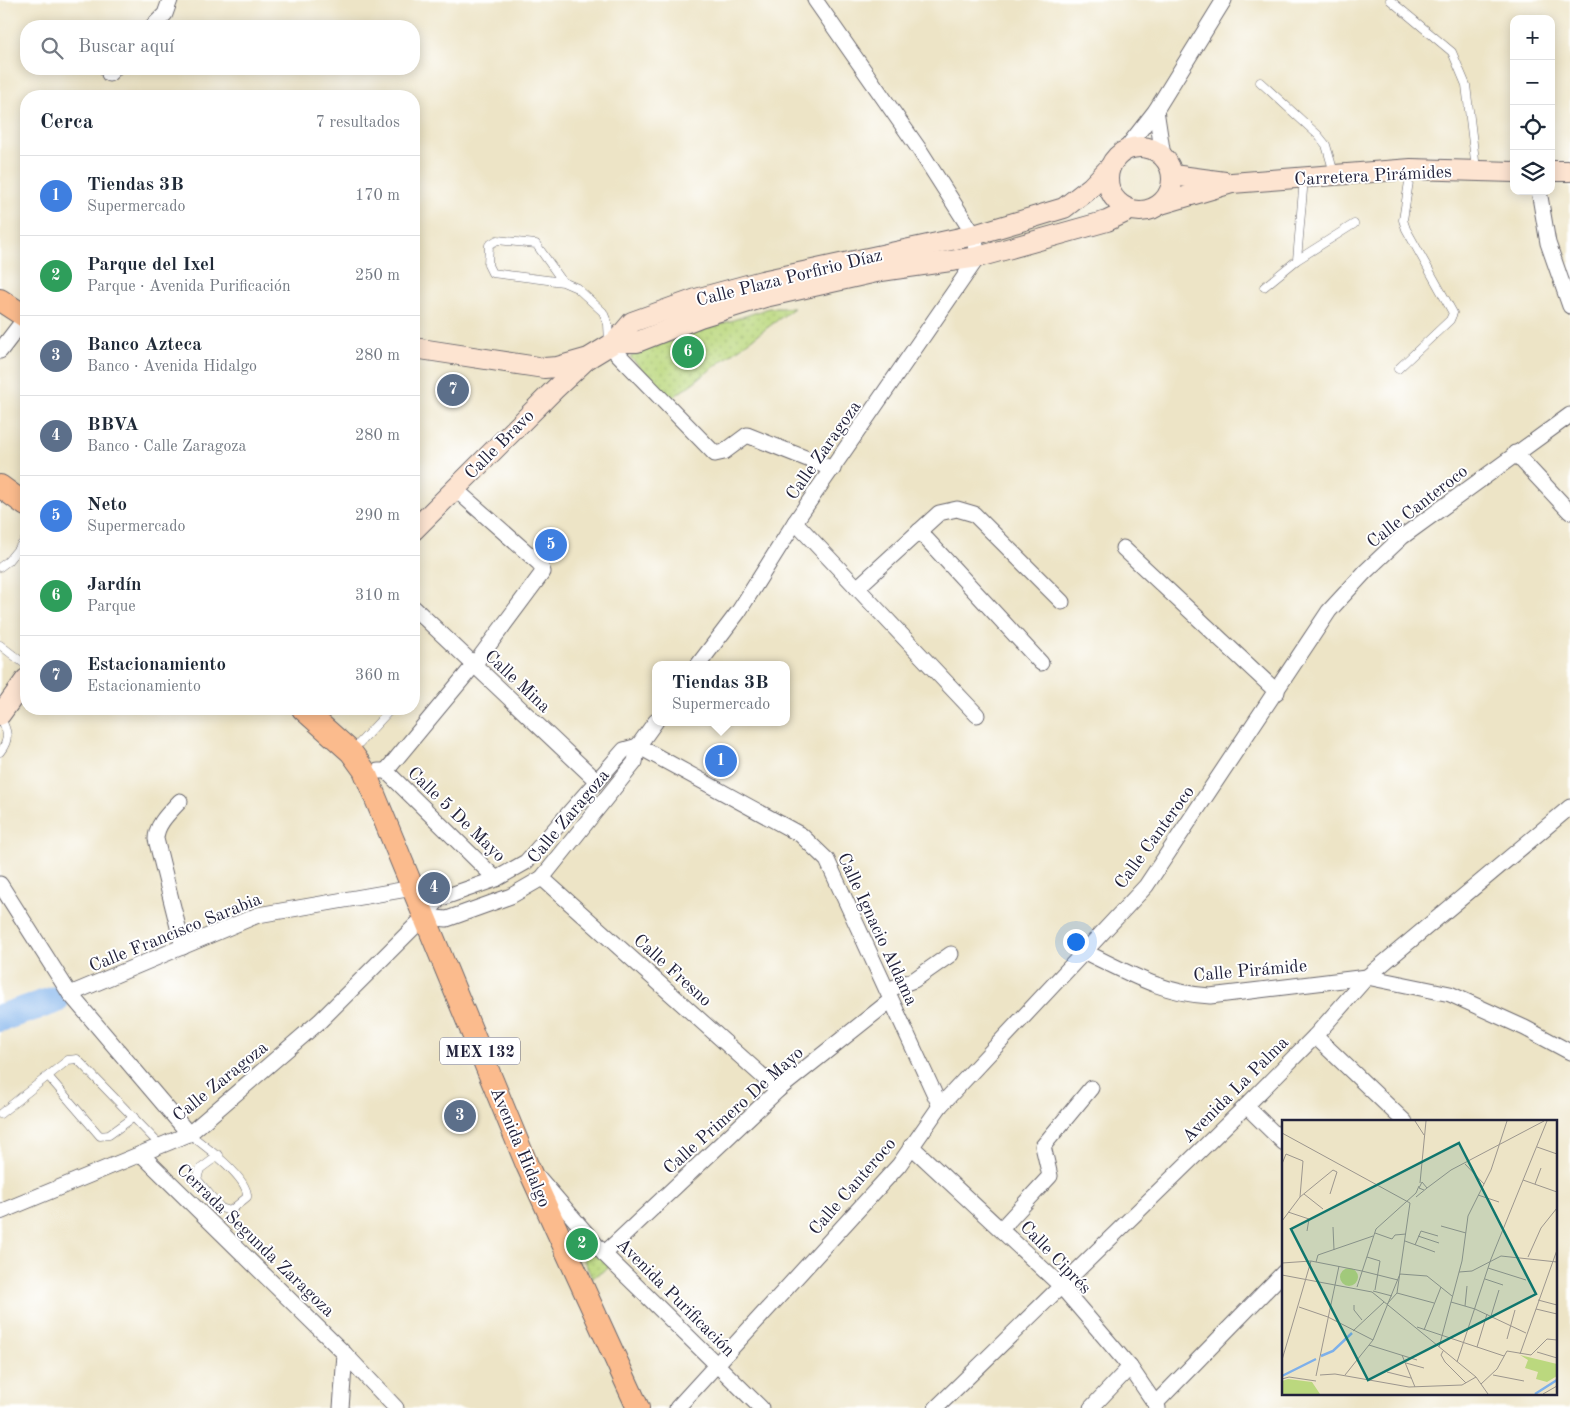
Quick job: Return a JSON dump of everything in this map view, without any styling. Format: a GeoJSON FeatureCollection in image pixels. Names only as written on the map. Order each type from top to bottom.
{"type":"FeatureCollection","features":[{"type":"Feature","properties":{"kind":"main road"},"geometry":{"type":"LineString","coordinates":[[974,235],[1064,208],[1092,187],[1110,167],[1115,158],[1124,151],[1144,147],[1163,156],[1173,175],[1172,186],[1161,204]]}},
{"type":"Feature","properties":{"kind":"main road"},"geometry":{"type":"LineString","coordinates":[[1110,167],[1108,177],[1111,192],[1121,205],[1130,210],[1141,212],[1152,210],[1161,204],[1232,183]]}},
{"type":"Feature","properties":{"kind":"main road","name":"Carretera Pirámides"},"geometry":{"type":"LineString","coordinates":[[1232,183],[1411,169],[1510,172]]}},
{"type":"Feature","properties":{"kind":"main road"},"geometry":{"type":"LineString","coordinates":[[1555,171],[1570,170]]}},
{"type":"Feature","properties":{"kind":"main road"},"geometry":{"type":"LineString","coordinates":[[1173,175],[1232,183]]}},
{"type":"Feature","properties":{"kind":"main road"},"geometry":{"type":"LineString","coordinates":[[978,256],[1107,221],[1130,210]]}},
{"type":"Feature","properties":{"kind":"main road","name":"Calle Plaza Porfirio Díaz"},"geometry":{"type":"LineString","coordinates":[[586,359],[612,344],[632,322],[696,298],[780,277],[974,235]]}},
{"type":"Feature","properties":{"kind":"main road","name":"Calle Plaza Porfirio Díaz"},"geometry":{"type":"LineString","coordinates":[[612,344],[637,342],[700,317],[765,297],[881,271],[978,256]]}},
{"type":"Feature","properties":{"kind":"main road"},"geometry":{"type":"LineString","coordinates":[[0,300],[20,313]]}},
{"type":"Feature","properties":{"kind":"main road"},"geometry":{"type":"LineString","coordinates":[[420,349],[544,368],[557,367],[586,359]]}},
{"type":"Feature","properties":{"kind":"main road","name":"Calle Bravo"},"geometry":{"type":"LineString","coordinates":[[420,524],[586,359]]}},
{"type":"Feature","properties":{"kind":"main road"},"geometry":{"type":"LineString","coordinates":[[0,486],[20,501]]}},
{"type":"Feature","properties":{"kind":"main road"},"geometry":{"type":"LineString","coordinates":[[0,716],[20,688]]}},
{"type":"Feature","properties":{"kind":"main road","name":"Avenida Hidalgo"},"geometry":{"type":"LineString","coordinates":[[310,715],[351,752],[364,770],[528,1165],[638,1408]]}},
{"type":"Feature","properties":{"kind":"street"},"geometry":{"type":"LineString","coordinates":[[158,20],[164,14],[170,0]]}},
{"type":"Feature","properties":{"kind":"street"},"geometry":{"type":"LineString","coordinates":[[815,0],[919,148],[974,235],[978,256]]}},
{"type":"Feature","properties":{"kind":"street"},"geometry":{"type":"LineString","coordinates":[[1124,151],[1156,110],[1224,0]]}},
{"type":"Feature","properties":{"kind":"street"},"geometry":{"type":"LineString","coordinates":[[1156,110],[1163,156]]}},
{"type":"Feature","properties":{"kind":"street"},"geometry":{"type":"LineString","coordinates":[[1540,195],[1548,243],[1570,306]]}},
{"type":"Feature","properties":{"kind":"street","name":"Calle Zaragoza"},"geometry":{"type":"LineString","coordinates":[[701,661],[738,610],[978,256]]}},
{"type":"Feature","properties":{"kind":"street"},"geometry":{"type":"LineString","coordinates":[[0,352],[20,325]]}},
{"type":"Feature","properties":{"kind":"street"},"geometry":{"type":"LineString","coordinates":[[612,344],[715,454],[724,452],[747,435],[834,469]]}},
{"type":"Feature","properties":{"kind":"street","name":"Calle Canteroco"},"geometry":{"type":"LineString","coordinates":[[677,1408],[899,1165],[940,1106],[1146,886],[1277,692],[1329,611],[1365,572],[1402,538],[1515,453],[1570,415]]}},
{"type":"Feature","properties":{"kind":"street"},"geometry":{"type":"LineString","coordinates":[[1515,453],[1570,512]]}},
{"type":"Feature","properties":{"kind":"street"},"geometry":{"type":"LineString","coordinates":[[386,772],[474,666],[541,576],[542,567],[454,488]]}},
{"type":"Feature","properties":{"kind":"street"},"geometry":{"type":"LineString","coordinates":[[857,588],[940,513],[958,509],[974,514],[1062,602]]}},
{"type":"Feature","properties":{"kind":"street"},"geometry":{"type":"LineString","coordinates":[[796,522],[977,716]]}},
{"type":"Feature","properties":{"kind":"street"},"geometry":{"type":"LineString","coordinates":[[919,531],[1041,663]]}},
{"type":"Feature","properties":{"kind":"street"},"geometry":{"type":"LineString","coordinates":[[1123,548],[1277,692]]}},
{"type":"Feature","properties":{"kind":"street","name":"Calle Mina"},"geometry":{"type":"LineString","coordinates":[[420,614],[597,781]]}},
{"type":"Feature","properties":{"kind":"street","name":"Calle Zaragoza"},"geometry":{"type":"LineString","coordinates":[[424,917],[447,920],[511,896],[542,878],[635,762],[638,746],[652,726]]}},
{"type":"Feature","properties":{"kind":"street","name":"Calle Zaragoza"},"geometry":{"type":"LineString","coordinates":[[0,1212],[189,1134],[320,1022],[424,917],[439,899],[496,879],[526,862],[624,750],[638,746]]}},
{"type":"Feature","properties":{"kind":"street","name":"Calle Ignacio Aldama"},"geometry":{"type":"LineString","coordinates":[[638,746],[801,835],[815,846],[834,872],[940,1106]]}},
{"type":"Feature","properties":{"kind":"street","name":"Calle 5 De Mayo"},"geometry":{"type":"LineString","coordinates":[[364,770],[386,772],[496,879]]}},
{"type":"Feature","properties":{"kind":"street"},"geometry":{"type":"LineString","coordinates":[[180,801],[161,823],[156,831],[156,839],[183,946]]}},
{"type":"Feature","properties":{"kind":"street","name":"Avenida La Palma"},"geometry":{"type":"LineString","coordinates":[[936,1408],[1060,1285],[1246,1106],[1315,1036],[1367,977],[1570,806]]}},
{"type":"Feature","properties":{"kind":"street","name":"Calle Fresno"},"geometry":{"type":"LineString","coordinates":[[542,878],[778,1090]]}},
{"type":"Feature","properties":{"kind":"street"},"geometry":{"type":"LineString","coordinates":[[0,884],[70,994],[189,1134]]}},
{"type":"Feature","properties":{"kind":"street","name":"Calle Francisco Sarabia"},"geometry":{"type":"LineString","coordinates":[[70,994],[258,915],[413,888]]}},
{"type":"Feature","properties":{"kind":"street","name":"Calle Pirámide"},"geometry":{"type":"LineString","coordinates":[[1085,952],[1161,988],[1186,995],[1210,996],[1367,977]]}},
{"type":"Feature","properties":{"kind":"street","name":"Calle Primero De Mayo"},"geometry":{"type":"LineString","coordinates":[[604,1254],[778,1090],[889,995],[951,954]]}},
{"type":"Feature","properties":{"kind":"street"},"geometry":{"type":"LineString","coordinates":[[1367,977],[1450,994],[1525,1028],[1570,1052]]}},
{"type":"Feature","properties":{"kind":"street"},"geometry":{"type":"LineString","coordinates":[[1315,1036],[1403,1120]]}},
{"type":"Feature","properties":{"kind":"street"},"geometry":{"type":"LineString","coordinates":[[1002,1228],[1050,1176],[1043,1146],[1091,1088]]}},
{"type":"Feature","properties":{"kind":"street"},"geometry":{"type":"LineString","coordinates":[[1246,1106],[1282,1141]]}},
{"type":"Feature","properties":{"kind":"street","name":"Calle Ciprés"},"geometry":{"type":"LineString","coordinates":[[911,1146],[1002,1228],[1060,1285],[1130,1367],[1156,1406]]}},
{"type":"Feature","properties":{"kind":"street","name":"Cerrada Segunda Zaragoza"},"geometry":{"type":"LineString","coordinates":[[141,1154],[345,1354],[396,1408]]}},
{"type":"Feature","properties":{"kind":"street","name":"Avenida Purificación"},"geometry":{"type":"LineString","coordinates":[[528,1165],[604,1254],[761,1408]]}},
{"type":"Feature","properties":{"kind":"street"},"geometry":{"type":"LineString","coordinates":[[1156,1406],[1282,1274]]}},
{"type":"Feature","properties":{"kind":"street"},"geometry":{"type":"LineString","coordinates":[[340,1408],[345,1354]]}},
{"type":"Feature","properties":{"kind":"street"},"geometry":{"type":"LineString","coordinates":[[1090,1408],[1130,1367]]}},
{"type":"Feature","properties":{"kind":"lane"},"geometry":{"type":"LineString","coordinates":[[1390,0],[1452,52],[1466,85],[1476,171]]}},
{"type":"Feature","properties":{"kind":"lane"},"geometry":{"type":"LineString","coordinates":[[1260,82],[1318,135],[1326,145],[1335,175]]}},
{"type":"Feature","properties":{"kind":"lane"},"geometry":{"type":"LineString","coordinates":[[1398,369],[1450,320],[1453,313],[1406,229],[1403,220],[1411,169]]}},
{"type":"Feature","properties":{"kind":"lane"},"geometry":{"type":"LineString","coordinates":[[1298,260],[1304,178]]}},
{"type":"Feature","properties":{"kind":"lane"},"geometry":{"type":"LineString","coordinates":[[1264,287],[1298,260],[1354,224]]}},
{"type":"Feature","properties":{"kind":"lane"},"geometry":{"type":"LineString","coordinates":[[563,282],[534,243],[498,240],[489,245],[488,265],[492,272],[563,282],[577,288],[603,312],[608,324],[612,344]]}},
{"type":"Feature","properties":{"kind":"lane"},"geometry":{"type":"LineString","coordinates":[[0,567],[8,561],[20,546]]}},
{"type":"Feature","properties":{"kind":"lane"},"geometry":{"type":"LineString","coordinates":[[0,645],[20,660]]}},
{"type":"Feature","properties":{"kind":"lane"},"geometry":{"type":"LineString","coordinates":[[351,752],[385,715]]}},
{"type":"Feature","properties":{"kind":"lane"},"geometry":{"type":"LineString","coordinates":[[0,716],[8,732],[7,742],[0,752]]}},
{"type":"Feature","properties":{"kind":"lane"},"geometry":{"type":"LineString","coordinates":[[0,1114],[68,1060],[77,1059],[161,1146]]}},
{"type":"Feature","properties":{"kind":"lane"},"geometry":{"type":"LineString","coordinates":[[48,1076],[100,1136],[109,1135],[134,1117]]}},
{"type":"Feature","properties":{"kind":"lane"},"geometry":{"type":"LineString","coordinates":[[189,1134],[219,1155],[248,1192],[244,1201],[230,1210],[221,1208],[197,1178],[200,1170],[219,1155]]}},
{"type":"Feature","properties":{"kind":"green space"},"geometry":{"type":"Polygon","coordinates":[[[769,308],[794,308],[671,399],[630,357],[653,347],[769,308]]]}},
{"type":"Feature","properties":{"kind":"green space"},"geometry":{"type":"Polygon","coordinates":[[[566,1221],[610,1267],[592,1278],[566,1221]]]}},
{"type":"Feature","properties":{"kind":"waterway"},"geometry":{"type":"LineString","coordinates":[[0,1018],[55,1000]]}},
{"type":"Feature","properties":{"kind":"place","name":"Jardín"},"geometry":{"type":"Point","coordinates":[688,352]}},
{"type":"Feature","properties":{"kind":"place","name":"Estacionamiento"},"geometry":{"type":"Point","coordinates":[453,390]}},
{"type":"Feature","properties":{"kind":"place","name":"Neto"},"geometry":{"type":"Point","coordinates":[551,545]}},
{"type":"Feature","properties":{"kind":"place","name":"Tiendas 3B"},"geometry":{"type":"Point","coordinates":[721,761]}},
{"type":"Feature","properties":{"kind":"place","name":"BBVA"},"geometry":{"type":"Point","coordinates":[434,888]}},
{"type":"Feature","properties":{"kind":"place","name":"Banco Azteca"},"geometry":{"type":"Point","coordinates":[460,1116]}},
{"type":"Feature","properties":{"kind":"place","name":"Parque del Ixel"},"geometry":{"type":"Point","coordinates":[582,1244]}}]}
